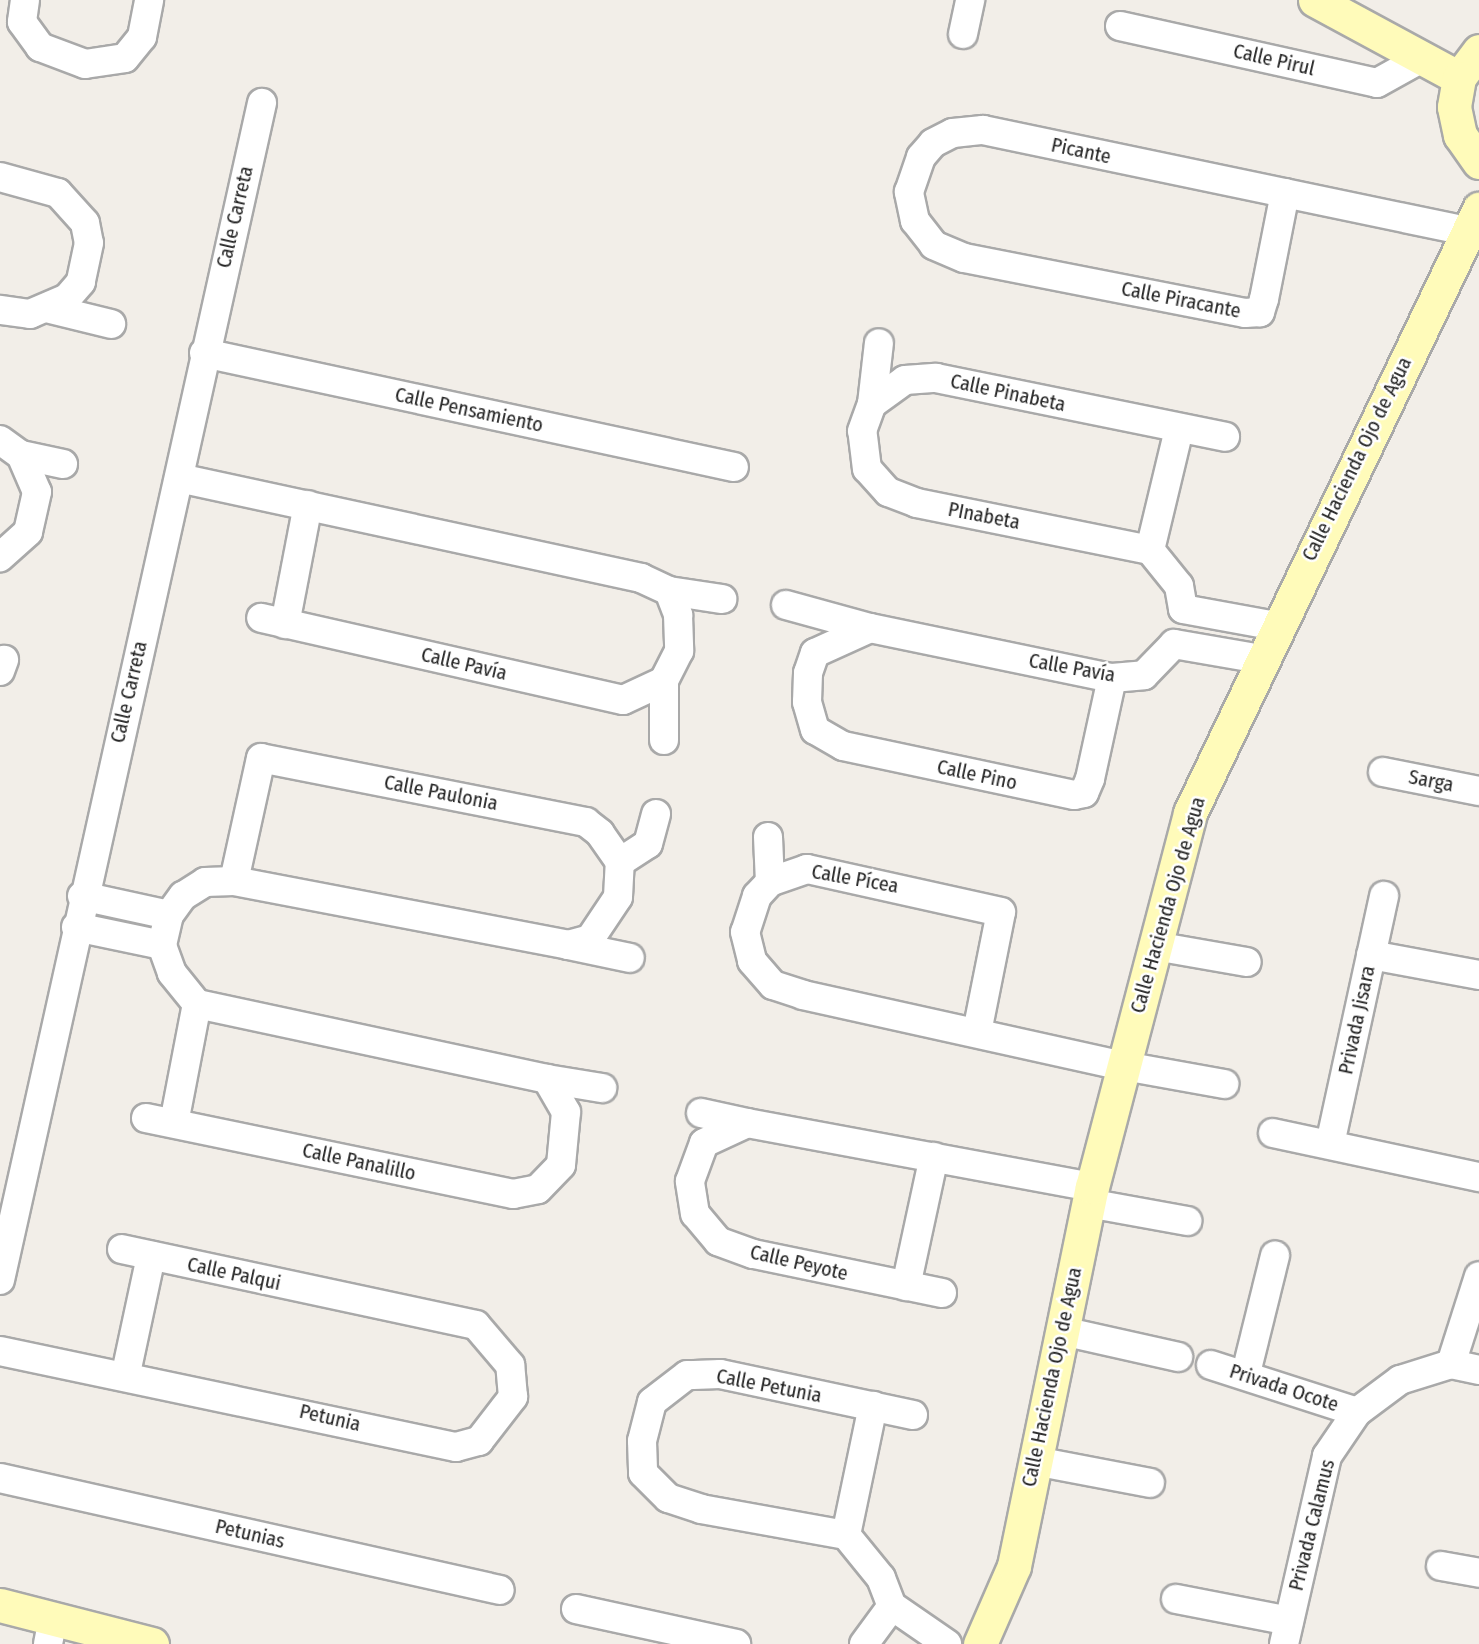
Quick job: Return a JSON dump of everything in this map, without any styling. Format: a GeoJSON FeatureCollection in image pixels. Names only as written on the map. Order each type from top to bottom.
{"type":"FeatureCollection","features":[{"type":"Feature","properties":{"kind":"street"},"geometry":{"type":"LineString","coordinates":[[25,0],[22,22],[40,47],[85,64],[125,58],[142,37],[150,0]]}},
{"type":"Feature","properties":{"kind":"street"},"geometry":{"type":"LineString","coordinates":[[963,34],[970,0]]}},
{"type":"Feature","properties":{"kind":"street"},"geometry":{"type":"LineString","coordinates":[[1315,0],[1459,78]]}},
{"type":"Feature","properties":{"kind":"street","name":"Calle Pirul"},"geometry":{"type":"LineString","coordinates":[[1120,26],[1377,83],[1422,58]]}},
{"type":"Feature","properties":{"kind":"street"},"geometry":{"type":"LineString","coordinates":[[1479,51],[1459,78],[1454,106],[1460,135],[1479,162]]}},
{"type":"Feature","properties":{"kind":"street","name":"Calle Carreta"},"geometry":{"type":"LineString","coordinates":[[0,1280],[82,896],[179,478],[204,352],[262,103]]}},
{"type":"Feature","properties":{"kind":"street","name":"Picante"},"geometry":{"type":"LineString","coordinates":[[909,192],[921,158],[933,143],[968,130],[1285,193]]}},
{"type":"Feature","properties":{"kind":"street"},"geometry":{"type":"LineString","coordinates":[[0,177],[58,193],[85,223],[88,263],[81,282],[50,309],[30,314],[0,310]]}},
{"type":"Feature","properties":{"kind":"street","name":"Calle Piracante"},"geometry":{"type":"LineString","coordinates":[[909,192],[915,221],[934,245],[964,258],[1245,313],[1260,312],[1285,193]]}},
{"type":"Feature","properties":{"kind":"street"},"geometry":{"type":"LineString","coordinates":[[1285,193],[1472,220]]}},
{"type":"Feature","properties":{"kind":"street","name":"Calle Hacienda Ojo de Agua"},"geometry":{"type":"LineString","coordinates":[[980,1644],[1014,1566],[1090,1195],[1190,813],[1261,659],[1472,220]]}},
{"type":"Feature","properties":{"kind":"street"},"geometry":{"type":"LineString","coordinates":[[50,309],[111,324]]}},
{"type":"Feature","properties":{"kind":"street"},"geometry":{"type":"LineString","coordinates":[[872,404],[879,343]]}},
{"type":"Feature","properties":{"kind":"street","name":"Calle Pensamiento"},"geometry":{"type":"LineString","coordinates":[[204,352],[734,467]]}},
{"type":"Feature","properties":{"kind":"street","name":"Calle Pinabeta"},"geometry":{"type":"LineString","coordinates":[[872,404],[904,380],[936,378],[1225,437]]}},
{"type":"Feature","properties":{"kind":"street","name":"PInabeta"},"geometry":{"type":"LineString","coordinates":[[872,404],[862,431],[867,469],[888,492],[917,503],[1150,550]]}},
{"type":"Feature","properties":{"kind":"street"},"geometry":{"type":"LineString","coordinates":[[1179,429],[1150,550],[1179,586],[1183,609],[1277,626]]}},
{"type":"Feature","properties":{"kind":"street"},"geometry":{"type":"LineString","coordinates":[[11,448],[63,464]]}},
{"type":"Feature","properties":{"kind":"street"},"geometry":{"type":"LineString","coordinates":[[0,557],[28,532],[36,513],[32,473],[11,448]]}},
{"type":"Feature","properties":{"kind":"street"},"geometry":{"type":"LineString","coordinates":[[179,478],[641,578],[669,591],[722,599]]}},
{"type":"Feature","properties":{"kind":"street","name":"Calle Pavía"},"geometry":{"type":"LineString","coordinates":[[308,505],[273,621],[623,700],[664,681]]}},
{"type":"Feature","properties":{"kind":"street"},"geometry":{"type":"LineString","coordinates":[[664,740],[664,681],[679,651],[678,615],[669,591]]}},
{"type":"Feature","properties":{"kind":"street","name":"Calle Pavía"},"geometry":{"type":"LineString","coordinates":[[786,605],[870,628],[1112,678],[1144,675],[1174,644],[1261,659]]}},
{"type":"Feature","properties":{"kind":"street","name":"Calle Pino"},"geometry":{"type":"LineString","coordinates":[[870,628],[829,642],[815,653],[808,673],[807,702],[815,730],[843,746],[1074,795],[1084,793],[1090,779],[1112,678]]}},
{"type":"Feature","properties":{"kind":"street","name":"Calle Paulonia"},"geometry":{"type":"LineString","coordinates":[[234,880],[261,758],[586,822],[620,862]]}},
{"type":"Feature","properties":{"kind":"street","name":"Sarga"},"geometry":{"type":"LineString","coordinates":[[1383,772],[1479,791]]}},
{"type":"Feature","properties":{"kind":"street"},"geometry":{"type":"LineString","coordinates":[[568,945],[590,939],[604,923],[618,897],[620,862],[648,844],[656,814]]}},
{"type":"Feature","properties":{"kind":"street"},"geometry":{"type":"LineString","coordinates":[[768,837],[770,882],[757,896],[745,932],[752,961],[773,985],[1124,1065],[1224,1084]]}},
{"type":"Feature","properties":{"kind":"street","name":"Calle Pícea"},"geometry":{"type":"LineString","coordinates":[[770,882],[790,872],[822,871],[1001,912],[977,1032]]}},
{"type":"Feature","properties":{"kind":"street"},"geometry":{"type":"LineString","coordinates":[[602,1088],[197,1004],[172,973],[165,930],[183,896],[206,882],[234,880],[630,958]]}},
{"type":"Feature","properties":{"kind":"street"},"geometry":{"type":"LineString","coordinates":[[82,896],[165,930]]}},
{"type":"Feature","properties":{"kind":"street","name":"Privada Jisara"},"geometry":{"type":"LineString","coordinates":[[1330,1144],[1384,896]]}},
{"type":"Feature","properties":{"kind":"street"},"geometry":{"type":"LineString","coordinates":[[76,927],[165,930]]}},
{"type":"Feature","properties":{"kind":"street"},"geometry":{"type":"LineString","coordinates":[[1155,946],[1247,962]]}},
{"type":"Feature","properties":{"kind":"street"},"geometry":{"type":"LineString","coordinates":[[1371,955],[1479,975]]}},
{"type":"Feature","properties":{"kind":"street","name":"Calle Panalillo"},"geometry":{"type":"LineString","coordinates":[[197,1004],[160,1121],[513,1194],[538,1189],[552,1178],[567,1147],[566,1112],[547,1078]]}},
{"type":"Feature","properties":{"kind":"street"},"geometry":{"type":"LineString","coordinates":[[701,1113],[934,1157],[1187,1221]]}},
{"type":"Feature","properties":{"kind":"street","name":"Calle Peyote"},"geometry":{"type":"LineString","coordinates":[[747,1123],[704,1143],[690,1181],[695,1214],[718,1241],[753,1254],[942,1293]]}},
{"type":"Feature","properties":{"kind":"street"},"geometry":{"type":"LineString","coordinates":[[1273,1133],[1479,1177]]}},
{"type":"Feature","properties":{"kind":"street"},"geometry":{"type":"LineString","coordinates":[[906,1286],[934,1157]]}},
{"type":"Feature","properties":{"kind":"street","name":"Calle Palqui"},"geometry":{"type":"LineString","coordinates":[[122,1249],[476,1325],[510,1365],[513,1397]]}},
{"type":"Feature","properties":{"kind":"street"},"geometry":{"type":"LineString","coordinates":[[0,1351],[126,1373],[150,1256]]}},
{"type":"Feature","properties":{"kind":"street"},"geometry":{"type":"LineString","coordinates":[[1246,1373],[1275,1256]]}},
{"type":"Feature","properties":{"kind":"street"},"geometry":{"type":"LineString","coordinates":[[1479,1276],[1451,1364],[1479,1370]]}},
{"type":"Feature","properties":{"kind":"street"},"geometry":{"type":"LineString","coordinates":[[1062,1331],[1178,1357]]}},
{"type":"Feature","properties":{"kind":"street","name":"Privada Calamus"},"geometry":{"type":"LineString","coordinates":[[1287,1632],[1327,1456],[1357,1412],[1400,1380],[1451,1364]]}},
{"type":"Feature","properties":{"kind":"street","name":"Privada Ocote"},"geometry":{"type":"LineString","coordinates":[[1211,1365],[1246,1373],[1357,1412]]}},
{"type":"Feature","properties":{"kind":"street","name":"Petunia"},"geometry":{"type":"LineString","coordinates":[[126,1373],[456,1447],[479,1441],[513,1397]]}},
{"type":"Feature","properties":{"kind":"street","name":"Calle Petunia"},"geometry":{"type":"LineString","coordinates":[[846,1535],[668,1498],[643,1473],[642,1441],[652,1402],[687,1375],[720,1374],[913,1415]]}},
{"type":"Feature","properties":{"kind":"street"},"geometry":{"type":"LineString","coordinates":[[873,1406],[846,1535],[881,1578],[892,1606],[947,1644]]}},
{"type":"Feature","properties":{"kind":"street"},"geometry":{"type":"LineString","coordinates":[[1035,1461],[1150,1484]]}},
{"type":"Feature","properties":{"kind":"street","name":"Petunias"},"geometry":{"type":"LineString","coordinates":[[0,1478],[500,1590]]}},
{"type":"Feature","properties":{"kind":"street"},"geometry":{"type":"LineString","coordinates":[[1441,1566],[1479,1573]]}},
{"type":"Feature","properties":{"kind":"street"},"geometry":{"type":"LineString","coordinates":[[1176,1599],[1287,1632]]}},
{"type":"Feature","properties":{"kind":"street"},"geometry":{"type":"LineString","coordinates":[[0,1605],[50,1631],[152,1644]]}},
{"type":"Feature","properties":{"kind":"street"},"geometry":{"type":"LineString","coordinates":[[864,1644],[892,1606]]}},
{"type":"Feature","properties":{"kind":"street"},"geometry":{"type":"LineString","coordinates":[[576,1609],[736,1644]]}}]}
